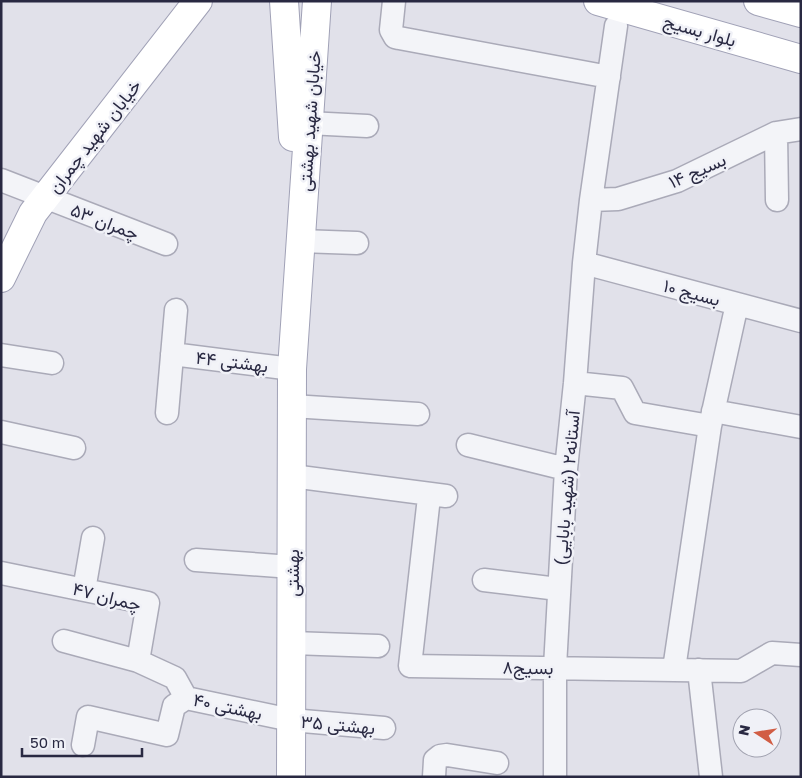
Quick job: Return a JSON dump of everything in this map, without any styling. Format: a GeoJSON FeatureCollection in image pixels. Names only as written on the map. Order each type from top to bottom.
{"type":"FeatureCollection","features":[{"type":"Feature","properties":{"kind":"main road","name":"خیابان شهید چمران"},"geometry":{"type":"LineString","coordinates":[[3,272],[30,218],[198,1]]}},
{"type":"Feature","properties":{"kind":"main road","name":"خیابان شهید بهشتی"},"geometry":{"type":"LineString","coordinates":[[284,1],[300,241]]}},
{"type":"Feature","properties":{"kind":"main road","name":"خیابان شهید بهشتی"},"geometry":{"type":"LineString","coordinates":[[292,369],[317,1]]}},
{"type":"Feature","properties":{"kind":"main road","name":"بلوار بسیج"},"geometry":{"type":"LineString","coordinates":[[598,1],[801,59]]}},
{"type":"Feature","properties":{"kind":"main road"},"geometry":{"type":"LineString","coordinates":[[758,1],[801,13]]}},
{"type":"Feature","properties":{"kind":"main road","name":"بهشتی"},"geometry":{"type":"LineString","coordinates":[[291,777],[292,369]]}},
{"type":"Feature","properties":{"kind":"street"},"geometry":{"type":"LineString","coordinates":[[394,1],[391,30],[399,38],[609,77]]}},
{"type":"Feature","properties":{"kind":"street","name":"آستانه۲ (شهید بابایی)"},"geometry":{"type":"LineString","coordinates":[[555,777],[555,667],[566,470],[591,200],[616,26]]}},
{"type":"Feature","properties":{"kind":"street"},"geometry":{"type":"LineString","coordinates":[[308,124],[367,126]]}},
{"type":"Feature","properties":{"kind":"street","name":"بسیج ۱۴"},"geometry":{"type":"LineString","coordinates":[[591,200],[618,199],[677,181],[776,133],[801,129]]}},
{"type":"Feature","properties":{"kind":"street"},"geometry":{"type":"LineString","coordinates":[[776,133],[777,200]]}},
{"type":"Feature","properties":{"kind":"street","name":"چمران ۵۳"},"geometry":{"type":"LineString","coordinates":[[1,180],[166,244]]}},
{"type":"Feature","properties":{"kind":"street"},"geometry":{"type":"LineString","coordinates":[[300,241],[357,243]]}},
{"type":"Feature","properties":{"kind":"street","name":"بسیج ۱۰"},"geometry":{"type":"LineString","coordinates":[[584,263],[801,321]]}},
{"type":"Feature","properties":{"kind":"street"},"geometry":{"type":"LineString","coordinates":[[674,669],[711,418],[737,304]]}},
{"type":"Feature","properties":{"kind":"street","name":"بهشتی ۴۴"},"geometry":{"type":"LineString","coordinates":[[167,413],[176,310]]}},
{"type":"Feature","properties":{"kind":"street"},"geometry":{"type":"LineString","coordinates":[[1,354],[52,363]]}},
{"type":"Feature","properties":{"kind":"street","name":"بهشتی ۴۴"},"geometry":{"type":"LineString","coordinates":[[172,354],[292,369]]}},
{"type":"Feature","properties":{"kind":"street"},"geometry":{"type":"LineString","coordinates":[[575,383],[622,388],[635,413],[801,427]]}},
{"type":"Feature","properties":{"kind":"street"},"geometry":{"type":"LineString","coordinates":[[292,406],[418,414]]}},
{"type":"Feature","properties":{"kind":"street"},"geometry":{"type":"LineString","coordinates":[[1,432],[74,448]]}},
{"type":"Feature","properties":{"kind":"street"},"geometry":{"type":"LineString","coordinates":[[468,444],[566,470]]}},
{"type":"Feature","properties":{"kind":"street","name":"بسیج۸"},"geometry":{"type":"LineString","coordinates":[[292,476],[437,501],[410,666],[741,671],[772,653],[801,655]]}},
{"type":"Feature","properties":{"kind":"street"},"geometry":{"type":"LineString","coordinates":[[84,590],[93,538]]}},
{"type":"Feature","properties":{"kind":"street"},"geometry":{"type":"LineString","coordinates":[[196,560],[292,566]]}},
{"type":"Feature","properties":{"kind":"street","name":"چمران ۴۷"},"geometry":{"type":"LineString","coordinates":[[1,573],[148,603],[138,661]]}},
{"type":"Feature","properties":{"kind":"street"},"geometry":{"type":"LineString","coordinates":[[484,580],[558,589]]}},
{"type":"Feature","properties":{"kind":"street"},"geometry":{"type":"LineString","coordinates":[[64,641],[138,661]]}},
{"type":"Feature","properties":{"kind":"street"},"geometry":{"type":"LineString","coordinates":[[292,643],[378,646]]}},
{"type":"Feature","properties":{"kind":"street","name":"بهشتی ۴۰"},"geometry":{"type":"LineString","coordinates":[[138,661],[175,678],[186,698],[292,720]]}},
{"type":"Feature","properties":{"kind":"street"},"geometry":{"type":"LineString","coordinates":[[699,670],[710,777]]}},
{"type":"Feature","properties":{"kind":"street"},"geometry":{"type":"LineString","coordinates":[[83,745],[88,717],[167,735],[174,706],[186,698]]}},
{"type":"Feature","properties":{"kind":"street","name":"بهشتی ۳۵"},"geometry":{"type":"LineString","coordinates":[[292,720],[384,728]]}},
{"type":"Feature","properties":{"kind":"street"},"geometry":{"type":"LineString","coordinates":[[434,777],[435,760],[440,756],[447,755],[497,763]]}}]}
